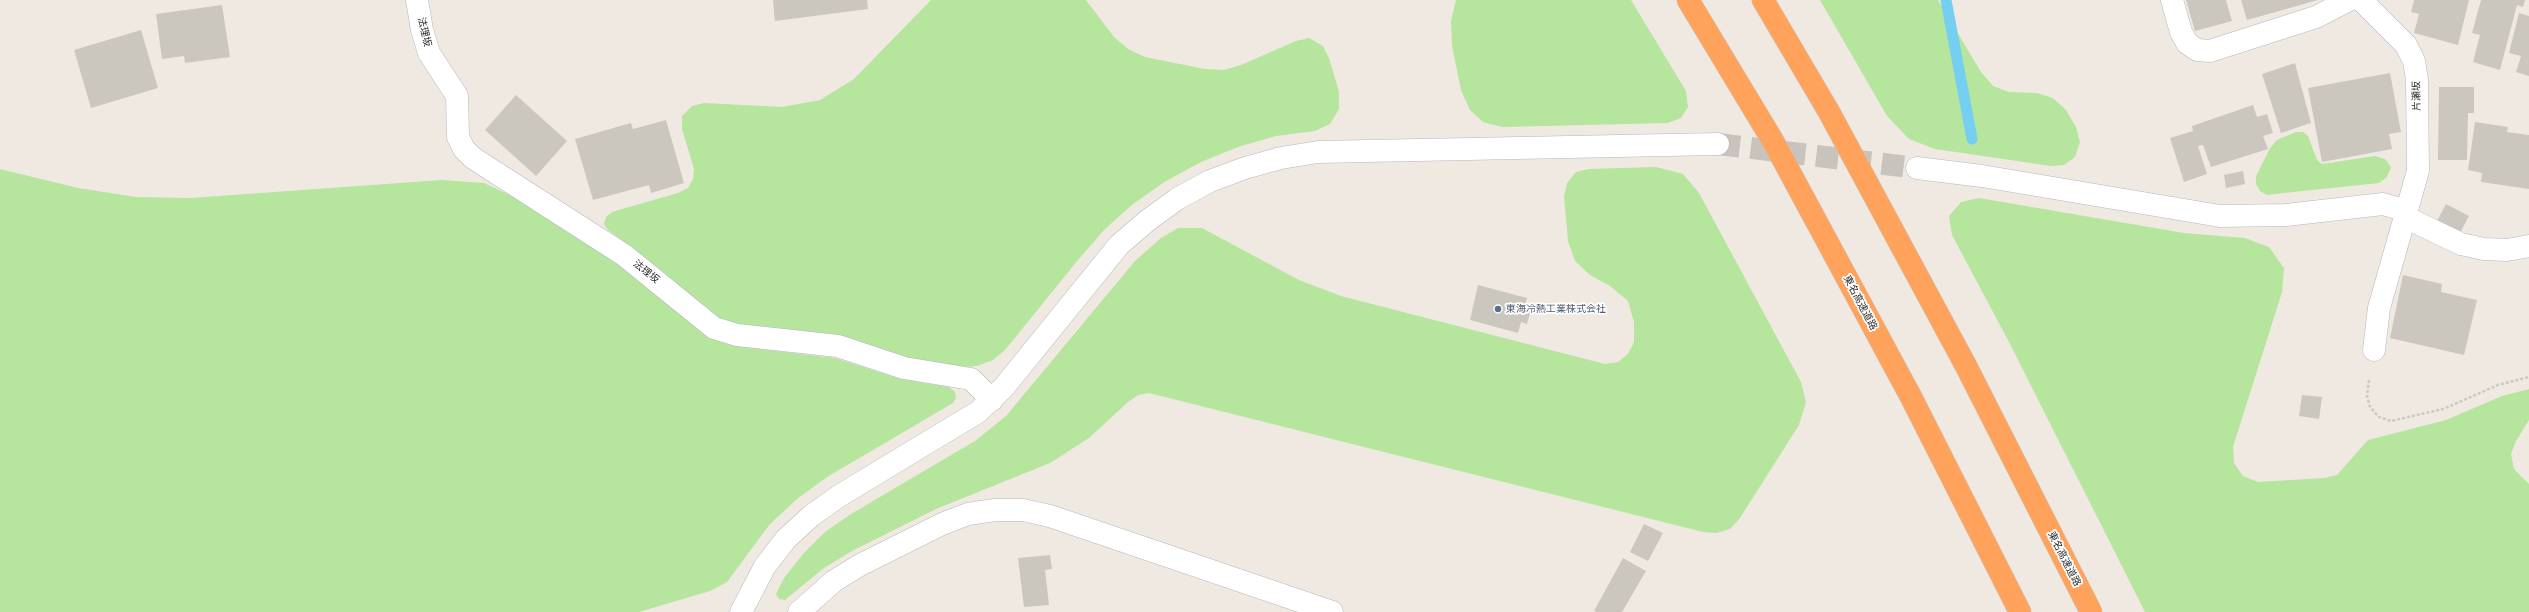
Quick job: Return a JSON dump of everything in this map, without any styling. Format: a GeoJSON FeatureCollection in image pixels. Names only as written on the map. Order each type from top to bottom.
{"type":"FeatureCollection","features":[{"type":"Feature","properties":{"kind":"highway","name":"東名高速道路"},"geometry":{"type":"LineString","coordinates":[[1688,0],[1773,141],[1911,397],[2020,612]]}},
{"type":"Feature","properties":{"kind":"highway","name":"東名高速道路"},"geometry":{"type":"LineString","coordinates":[[1763,0],[1829,112],[1966,366],[2090,612]]}},
{"type":"Feature","properties":{"kind":"street","name":"法理坂"},"geometry":{"type":"LineString","coordinates":[[417,0],[422,30],[429,53],[457,96],[458,137],[464,149],[474,158],[624,255],[714,328],[737,335],[838,346],[904,368],[971,379],[992,400]]}},
{"type":"Feature","properties":{"kind":"street"},"geometry":{"type":"LineString","coordinates":[[2172,0],[2181,32],[2187,43],[2197,50],[2210,51],[2316,17],[2349,0]]}},
{"type":"Feature","properties":{"kind":"street","name":"片瀬坂"},"geometry":{"type":"LineString","coordinates":[[2361,0],[2394,30],[2406,45],[2414,61],[2417,80],[2418,172],[2379,308],[2374,350]]}},
{"type":"Feature","properties":{"kind":"street"},"geometry":{"type":"LineString","coordinates":[[741,612],[765,566],[786,539],[811,516],[839,496],[962,423],[992,400],[1119,245],[1147,221],[1178,199],[1210,181],[1245,168],[1281,158],[1318,152],[1718,144]]}},
{"type":"Feature","properties":{"kind":"street"},"geometry":{"type":"LineString","coordinates":[[1918,168],[1982,176],[2188,212],[2220,216],[2286,215],[2383,204],[2406,214],[2461,244],[2484,249],[2507,250],[2529,246]]}},
{"type":"Feature","properties":{"kind":"street"},"geometry":{"type":"LineString","coordinates":[[799,612],[834,581],[860,565],[942,524],[968,514],[995,510],[1023,510],[1050,516],[1332,612]]}},
{"type":"Feature","properties":{"kind":"path"},"geometry":{"type":"LineString","coordinates":[[2374,350],[2367,395],[2370,407],[2379,417],[2391,421],[2443,409],[2498,385],[2529,377]]}},
{"type":"Feature","properties":{"kind":"green space"},"geometry":{"type":"Polygon","coordinates":[[[931,0],[1086,0],[1114,37],[1128,49],[1145,57],[1205,69],[1224,70],[1241,65],[1296,41],[1309,38],[1323,46],[1329,58],[1339,92],[1339,109],[1330,124],[1315,131],[1276,136],[1238,147],[1201,162],[1166,181],[1133,204],[1104,230],[1005,350],[993,360],[977,366],[962,367],[907,358],[840,336],[739,325],[720,319],[645,257],[608,230],[604,224],[606,217],[612,212],[678,193],[688,188],[693,179],[694,169],[682,129],[682,116],[692,106],[704,103],[782,107],[820,100],[854,79],[931,0]]]}},
{"type":"Feature","properties":{"kind":"green space"},"geometry":{"type":"Polygon","coordinates":[[[1456,0],[1631,0],[1686,91],[1688,107],[1681,118],[1668,123],[1502,127],[1483,122],[1470,110],[1461,90],[1452,46],[1451,21],[1456,0]]]}},
{"type":"Feature","properties":{"kind":"green space"},"geometry":{"type":"Polygon","coordinates":[[[1820,0],[1938,0],[1981,72],[1993,86],[2009,92],[2037,93],[2053,98],[2066,110],[2076,127],[2080,142],[2075,157],[2064,165],[2051,166],[1935,149],[1909,139],[1887,116],[1820,0]]]}},
{"type":"Feature","properties":{"kind":"green space"},"geometry":{"type":"Polygon","coordinates":[[[2296,132],[2303,132],[2308,136],[2317,160],[2322,164],[2375,156],[2385,159],[2391,167],[2387,177],[2379,183],[2267,195],[2260,191],[2256,184],[2256,176],[2270,148],[2277,140],[2296,132]]]}},
{"type":"Feature","properties":{"kind":"green space"},"geometry":{"type":"Polygon","coordinates":[[[1656,167],[1683,174],[1699,193],[1801,382],[1806,402],[1799,425],[1740,518],[1730,529],[1716,533],[1703,532],[1149,393],[1138,395],[1128,402],[1089,438],[1050,463],[936,509],[852,551],[824,568],[785,600],[779,599],[776,594],[784,578],[803,554],[825,532],[851,514],[975,441],[1006,416],[1135,261],[1161,238],[1178,228],[1202,228],[1299,280],[1341,296],[1605,364],[1618,362],[1628,354],[1634,342],[1634,322],[1628,301],[1610,286],[1590,275],[1575,261],[1568,241],[1564,197],[1567,183],[1576,172],[1589,169],[1656,167]]]}},
{"type":"Feature","properties":{"kind":"green space"},"geometry":{"type":"Polygon","coordinates":[[[0,169],[78,188],[136,197],[191,198],[442,180],[484,183],[518,199],[618,264],[709,337],[735,346],[835,358],[901,379],[949,387],[955,392],[956,398],[953,403],[827,477],[797,499],[770,524],[727,582],[710,591],[639,612],[0,612],[0,169]]]}},
{"type":"Feature","properties":{"kind":"green space"},"geometry":{"type":"Polygon","coordinates":[[[1979,198],[2184,233],[2245,238],[2269,247],[2284,268],[2282,292],[2233,447],[2234,463],[2243,476],[2258,482],[2324,478],[2337,475],[2368,440],[2446,420],[2502,396],[2529,389],[2529,420],[2516,441],[2511,454],[2514,469],[2529,484],[2529,612],[2145,612],[2010,344],[1952,235],[1949,216],[1961,202],[1979,198]]]}},
{"type":"Feature","properties":{"kind":"building"},"geometry":{"type":"Polygon","coordinates":[[[773,0],[867,0],[868,9],[775,21],[773,0]]]}},
{"type":"Feature","properties":{"kind":"building"},"geometry":{"type":"Polygon","coordinates":[[[2186,0],[2226,0],[2232,21],[2195,31],[2186,0]]]}},
{"type":"Feature","properties":{"kind":"building"},"geometry":{"type":"Polygon","coordinates":[[[2241,0],[2318,0],[2247,20],[2241,0]]]}},
{"type":"Feature","properties":{"kind":"building"},"geometry":{"type":"Polygon","coordinates":[[[2414,0],[2469,0],[2458,45],[2414,33],[2419,14],[2411,12],[2414,0]]]}},
{"type":"Feature","properties":{"kind":"building"},"geometry":{"type":"Polygon","coordinates":[[[2481,0],[2525,0],[2523,7],[2517,5],[2500,70],[2473,62],[2480,35],[2472,33],[2481,0]]]}},
{"type":"Feature","properties":{"kind":"building"},"geometry":{"type":"Polygon","coordinates":[[[222,5],[230,57],[185,63],[184,56],[162,59],[156,14],[222,5]]]}},
{"type":"Feature","properties":{"kind":"building"},"geometry":{"type":"Polygon","coordinates":[[[2519,13],[2529,16],[2529,76],[2516,72],[2521,56],[2509,53],[2519,13]]]}},
{"type":"Feature","properties":{"kind":"building"},"geometry":{"type":"Polygon","coordinates":[[[141,30],[158,88],[91,108],[74,50],[141,30]]]}},
{"type":"Feature","properties":{"kind":"building"},"geometry":{"type":"Polygon","coordinates":[[[2295,63],[2311,123],[2281,133],[2262,74],[2295,63]]]}},
{"type":"Feature","properties":{"kind":"building"},"geometry":{"type":"Polygon","coordinates":[[[2390,73],[2401,132],[2389,134],[2392,149],[2322,162],[2308,88],[2390,73]]]}},
{"type":"Feature","properties":{"kind":"building"},"geometry":{"type":"Polygon","coordinates":[[[2439,87],[2474,87],[2474,113],[2468,113],[2467,160],[2438,160],[2439,87]]]}},
{"type":"Feature","properties":{"kind":"building"},"geometry":{"type":"Polygon","coordinates":[[[516,95],[567,141],[536,176],[485,130],[516,95]]]}},
{"type":"Feature","properties":{"kind":"building"},"geometry":{"type":"Polygon","coordinates":[[[2253,105],[2257,117],[2267,114],[2273,133],[2263,136],[2268,149],[2211,167],[2203,145],[2198,146],[2207,174],[2184,182],[2170,138],[2193,131],[2192,126],[2253,105]]]}},
{"type":"Feature","properties":{"kind":"building"},"geometry":{"type":"Polygon","coordinates":[[[666,120],[684,183],[651,193],[649,185],[593,200],[575,139],[631,123],[633,129],[666,120]]]}},
{"type":"Feature","properties":{"kind":"building"},"geometry":{"type":"Polygon","coordinates":[[[2475,122],[2508,127],[2507,132],[2529,135],[2529,189],[2481,182],[2482,173],[2468,170],[2475,122]]]}},
{"type":"Feature","properties":{"kind":"building"},"geometry":{"type":"Polygon","coordinates":[[[2243,171],[2245,184],[2226,188],[2224,175],[2243,171]]]}},
{"type":"Feature","properties":{"kind":"building"},"geometry":{"type":"Polygon","coordinates":[[[2446,204],[2469,216],[2460,233],[2437,221],[2446,204]]]}},
{"type":"Feature","properties":{"kind":"building"},"geometry":{"type":"Polygon","coordinates":[[[2403,275],[2442,284],[2441,292],[2477,300],[2464,355],[2390,338],[2403,275]]]}},
{"type":"Feature","properties":{"kind":"building"},"geometry":{"type":"Polygon","coordinates":[[[1478,285],[1527,298],[1524,308],[1531,310],[1527,324],[1521,322],[1518,333],[1470,320],[1478,285]]]}},
{"type":"Feature","properties":{"kind":"building"},"geometry":{"type":"Polygon","coordinates":[[[2302,395],[2322,397],[2319,419],[2299,416],[2302,395]]]}},
{"type":"Feature","properties":{"kind":"building"},"geometry":{"type":"Polygon","coordinates":[[[1644,524],[1663,533],[1648,561],[1630,552],[1644,524]]]}},
{"type":"Feature","properties":{"kind":"building"},"geometry":{"type":"Polygon","coordinates":[[[1050,555],[1052,569],[1045,570],[1049,605],[1024,607],[1018,558],[1050,555]]]}},
{"type":"Feature","properties":{"kind":"building"},"geometry":{"type":"Polygon","coordinates":[[[1623,558],[1646,571],[1622,612],[1594,611],[1623,558]]]}},
{"type":"Feature","properties":{"kind":"waterway"},"geometry":{"type":"LineString","coordinates":[[1946,0],[1972,139]]}},
{"type":"Feature","properties":{"kind":"tunnel"},"geometry":{"type":"LineString","coordinates":[[1718,144],[1917,168]]}},
{"type":"Feature","properties":{"kind":"place","name":"東海冷熱工業株式会社"},"geometry":{"type":"Point","coordinates":[1498,309]}}]}
